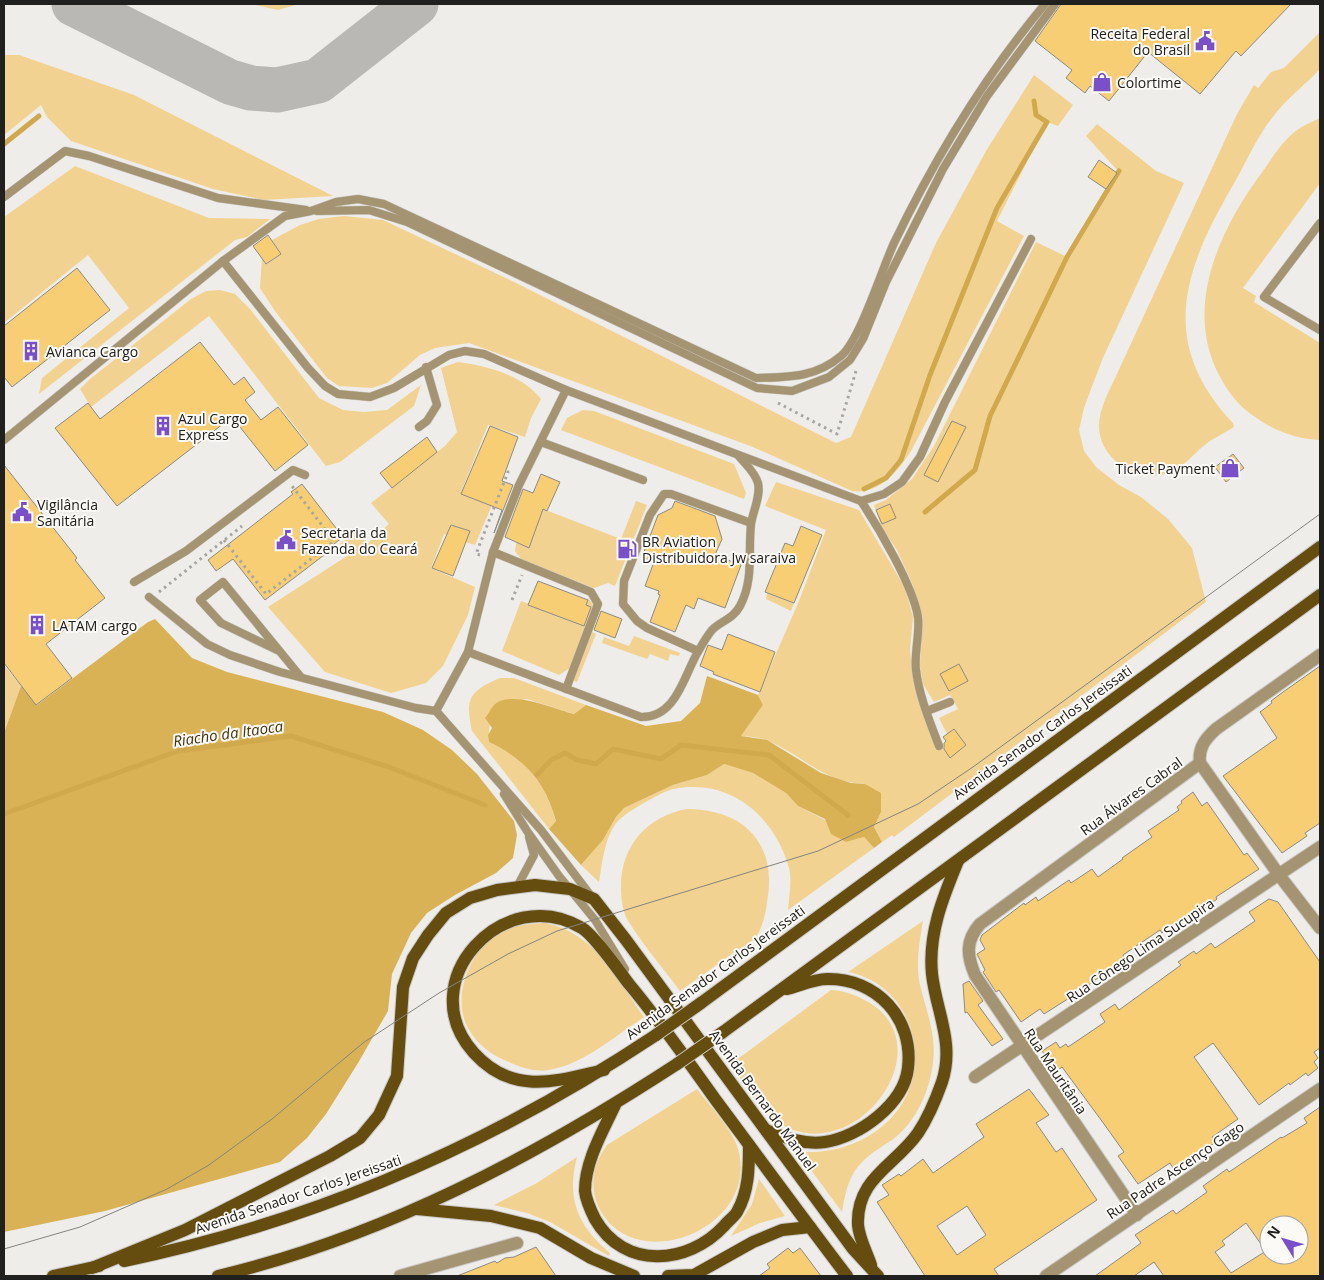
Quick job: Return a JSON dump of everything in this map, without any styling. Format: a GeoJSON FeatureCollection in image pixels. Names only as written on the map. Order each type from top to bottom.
{"type":"FeatureCollection","features":[{"type":"Feature","properties":{"kind":"main road","name":"Avenida Senador Carlos Jereissati"},"geometry":{"type":"LineString","coordinates":[[53,1276],[215,1240],[373,1187],[482,1138],[604,1070],[701,1003],[1320,547]]}},
{"type":"Feature","properties":{"kind":"main road"},"geometry":{"type":"LineString","coordinates":[[218,1276],[255,1268],[414,1209],[500,1170],[615,1105],[723,1032],[1320,595]]}},
{"type":"Feature","properties":{"kind":"main road"},"geometry":{"type":"LineString","coordinates":[[875,1273],[858,1227],[863,1196],[871,1180],[917,1134],[931,1108],[943,1079],[946,1056],[945,1028],[932,975],[931,952],[941,905],[958,859]]}},
{"type":"Feature","properties":{"kind":"main road"},"geometry":{"type":"LineString","coordinates":[[92,1268],[185,1230],[330,1156],[360,1138],[379,1115],[396,1076],[403,987],[413,958],[428,935],[446,913],[470,898],[497,890],[535,885],[570,888],[594,900]]}},
{"type":"Feature","properties":{"kind":"main road","name":"Avenida Bernardo Manuel"},"geometry":{"type":"LineString","coordinates":[[594,900],[626,940],[853,1248],[875,1273]]}},
{"type":"Feature","properties":{"kind":"main road"},"geometry":{"type":"LineString","coordinates":[[604,1070],[535,1083],[509,1077],[477,1057],[458,1029],[453,1011],[454,986],[460,967],[472,948],[488,933],[506,923],[539,917],[564,920],[584,929],[645,1003],[847,1276]]}},
{"type":"Feature","properties":{"kind":"main road"},"geometry":{"type":"LineString","coordinates":[[766,1130],[787,1139],[825,1142],[858,1131],[882,1114],[900,1091],[908,1068],[902,1024],[888,1003],[870,990],[851,981],[826,979],[779,991]]}},
{"type":"Feature","properties":{"kind":"main road"},"geometry":{"type":"LineString","coordinates":[[615,1105],[590,1162],[585,1191],[591,1211],[604,1235],[627,1250],[652,1257],[682,1254],[712,1239],[737,1212],[750,1175],[749,1145]]}},
{"type":"Feature","properties":{"kind":"main road"},"geometry":{"type":"LineString","coordinates":[[414,1209],[491,1216],[540,1228],[591,1258],[634,1276]]}},
{"type":"Feature","properties":{"kind":"main road"},"geometry":{"type":"LineString","coordinates":[[668,1276],[694,1275],[753,1242],[782,1230],[810,1227]]}},
{"type":"Feature","properties":{"kind":"street","name":"Rua Álvares Cabral"},"geometry":{"type":"LineString","coordinates":[[971,938],[980,924],[1200,763],[1199,755],[1207,738],[1320,655]]}},
{"type":"Feature","properties":{"kind":"street"},"geometry":{"type":"LineString","coordinates":[[1200,763],[1279,875],[1320,928]]}},
{"type":"Feature","properties":{"kind":"street","name":"Rua Cônego Lima Sucupira"},"geometry":{"type":"LineString","coordinates":[[975,1077],[1320,847]]}},
{"type":"Feature","properties":{"kind":"street","name":"Rua Mauritânia"},"geometry":{"type":"LineString","coordinates":[[971,938],[968,959],[975,976],[1136,1215]]}},
{"type":"Feature","properties":{"kind":"street","name":"Rua Padre Ascenço Gago"},"geometry":{"type":"LineString","coordinates":[[1046,1276],[1320,1089]]}},
{"type":"Feature","properties":{"kind":"street"},"geometry":{"type":"LineString","coordinates":[[400,1276],[517,1243]]}},
{"type":"Feature","properties":{"kind":"lane"},"geometry":{"type":"LineString","coordinates":[[4,440],[224,261],[285,216],[311,211],[336,202],[358,199],[384,204],[756,378],[797,378],[819,371],[843,355],[856,334],[894,244],[950,136],[990,77],[1045,4]]}},
{"type":"Feature","properties":{"kind":"lane"},"geometry":{"type":"LineString","coordinates":[[4,196],[66,151],[89,156],[218,198],[311,211],[369,210],[407,222],[757,388],[792,390],[829,377],[850,360],[863,339],[886,282],[943,170],[987,96],[1055,4]]}},
{"type":"Feature","properties":{"kind":"lane"},"geometry":{"type":"LineString","coordinates":[[1320,223],[1264,297],[1320,330]]}},
{"type":"Feature","properties":{"kind":"lane"},"geometry":{"type":"LineString","coordinates":[[224,261],[308,368],[325,386],[338,394],[370,397],[394,388],[426,366],[457,353],[465,351],[484,354],[566,390],[861,501],[884,494],[902,482],[920,457],[945,402],[1031,239]]}},
{"type":"Feature","properties":{"kind":"lane"},"geometry":{"type":"LineString","coordinates":[[419,427],[427,422],[437,404],[426,366]]}},
{"type":"Feature","properties":{"kind":"lane"},"geometry":{"type":"LineString","coordinates":[[436,711],[468,652],[493,552],[519,485],[566,390]]}},
{"type":"Feature","properties":{"kind":"lane"},"geometry":{"type":"LineString","coordinates":[[541,442],[643,480]]}},
{"type":"Feature","properties":{"kind":"lane"},"geometry":{"type":"LineString","coordinates":[[468,652],[641,717],[649,717],[662,712],[675,699],[698,651],[711,631],[724,623],[740,606],[749,581],[751,523],[758,485],[754,475],[738,455]]}},
{"type":"Feature","properties":{"kind":"lane"},"geometry":{"type":"LineString","coordinates":[[134,582],[186,551],[292,470],[305,475]]}},
{"type":"Feature","properties":{"kind":"lane"},"geometry":{"type":"LineString","coordinates":[[698,651],[647,628],[637,621],[623,604],[624,581],[650,515],[664,494],[671,494],[751,523]]}},
{"type":"Feature","properties":{"kind":"lane"},"geometry":{"type":"LineString","coordinates":[[861,501],[906,582],[915,604],[918,618],[916,669],[938,746]]}},
{"type":"Feature","properties":{"kind":"lane"},"geometry":{"type":"LineString","coordinates":[[493,552],[591,592],[598,604],[566,689]]}},
{"type":"Feature","properties":{"kind":"lane"},"geometry":{"type":"LineString","coordinates":[[279,651],[220,624],[200,600],[222,582],[279,651],[300,677]]}},
{"type":"Feature","properties":{"kind":"lane"},"geometry":{"type":"LineString","coordinates":[[149,597],[207,644],[230,655],[300,677],[416,708],[436,711],[541,830],[594,900]]}},
{"type":"Feature","properties":{"kind":"lane"},"geometry":{"type":"LineString","coordinates":[[927,711],[950,702]]}},
{"type":"Feature","properties":{"kind":"lane"},"geometry":{"type":"LineString","coordinates":[[493,775],[527,831],[595,920],[645,1003]]}},
{"type":"Feature","properties":{"kind":"lane"},"geometry":{"type":"LineString","coordinates":[[517,887],[534,855],[527,831]]}},
{"type":"Feature","properties":{"kind":"path"},"geometry":{"type":"LineString","coordinates":[[783,398],[776,400],[837,434],[856,369],[848,373]]}},
{"type":"Feature","properties":{"kind":"path"},"geometry":{"type":"LineString","coordinates":[[224,540],[266,594],[334,541],[292,486],[284,492]]}},
{"type":"Feature","properties":{"kind":"path"},"geometry":{"type":"LineString","coordinates":[[157,604],[158,592],[246,522]]}},
{"type":"Feature","properties":{"kind":"shaded area"},"geometry":{"type":"Polygon","coordinates":[[[250,4],[299,4],[278,10],[250,4]]]}},
{"type":"Feature","properties":{"kind":"shaded area"},"geometry":{"type":"Polygon","coordinates":[[[1320,32],[1320,69],[1283,105],[1261,134],[1215,218],[1201,248],[1191,278],[1186,307],[1187,336],[1194,365],[1209,394],[1233,423],[1234,427],[1210,441],[1171,472],[1147,475],[1135,472],[1124,467],[1114,459],[1106,450],[1101,439],[1099,420],[1105,400],[1237,114],[1254,85],[1258,88],[1271,72],[1284,68],[1320,32]]]}},
{"type":"Feature","properties":{"kind":"shaded area"},"geometry":{"type":"Polygon","coordinates":[[[4,55],[19,55],[134,95],[333,196],[264,200],[213,189],[71,141],[47,117],[41,105],[4,135],[4,55]]]}},
{"type":"Feature","properties":{"kind":"shaded area"},"geometry":{"type":"Polygon","coordinates":[[[1034,75],[1073,105],[1058,126],[1047,122],[997,221],[1024,236],[911,451],[894,474],[871,489],[852,491],[753,447],[469,343],[435,348],[420,355],[387,383],[372,388],[339,386],[327,378],[275,311],[260,288],[262,258],[267,264],[281,254],[272,240],[300,225],[319,219],[344,216],[383,220],[510,280],[836,443],[851,437],[936,243],[986,151],[1034,75]]]}},
{"type":"Feature","properties":{"kind":"shaded area"},"geometry":{"type":"Polygon","coordinates":[[[1320,118],[1320,183],[1243,288],[1256,296],[1254,302],[1320,343],[1320,440],[1281,432],[1255,417],[1237,402],[1216,369],[1207,343],[1204,317],[1206,291],[1212,265],[1234,216],[1284,142],[1300,128],[1320,118]]]}},
{"type":"Feature","properties":{"kind":"shaded area"},"geometry":{"type":"Polygon","coordinates":[[[1097,124],[1156,171],[1184,183],[1102,360],[1084,408],[1079,430],[1084,451],[1096,467],[1119,485],[1141,497],[1168,519],[1192,548],[1206,602],[894,837],[892,835],[882,842],[874,827],[881,812],[865,784],[849,782],[824,773],[781,747],[765,740],[741,736],[763,705],[758,695],[799,601],[826,530],[765,506],[776,482],[859,510],[905,588],[913,617],[910,650],[913,674],[936,749],[943,747],[950,756],[965,744],[953,729],[947,734],[939,718],[958,709],[950,695],[934,702],[923,684],[920,666],[923,618],[912,583],[897,550],[882,528],[874,505],[886,500],[912,479],[934,446],[1036,242],[1067,257],[1119,172],[1086,136],[1097,124]]]}},
{"type":"Feature","properties":{"kind":"shaded area"},"geometry":{"type":"Polygon","coordinates":[[[75,166],[209,218],[270,219],[247,237],[235,240],[39,394],[42,378],[129,308],[88,255],[4,323],[4,217],[75,166]]]}},
{"type":"Feature","properties":{"kind":"shaded area"},"geometry":{"type":"Polygon","coordinates":[[[220,290],[235,294],[250,309],[319,398],[343,410],[364,412],[387,410],[421,385],[414,406],[340,462],[326,466],[209,316],[91,407],[80,389],[90,379],[191,299],[206,291],[220,290]]]}},
{"type":"Feature","properties":{"kind":"shaded area"},"geometry":{"type":"Polygon","coordinates":[[[458,362],[504,373],[524,384],[541,399],[531,418],[525,437],[488,425],[461,492],[492,505],[475,545],[465,542],[469,531],[452,525],[447,535],[444,534],[431,568],[475,587],[468,615],[443,666],[426,683],[391,693],[325,672],[268,607],[347,556],[340,544],[358,530],[368,543],[389,524],[371,503],[445,446],[457,432],[441,368],[458,362]]]}},
{"type":"Feature","properties":{"kind":"shaded area"},"geometry":{"type":"Polygon","coordinates":[[[583,410],[594,411],[734,464],[746,493],[744,499],[561,430],[567,418],[583,410]]]}},
{"type":"Feature","properties":{"kind":"shaded area"},"geometry":{"type":"Polygon","coordinates":[[[636,501],[647,505],[615,586],[608,583],[594,588],[522,560],[515,551],[517,538],[530,545],[543,509],[621,539],[636,501]]]}},
{"type":"Feature","properties":{"kind":"shaded area"},"geometry":{"type":"Polygon","coordinates":[[[767,593],[794,603],[791,611],[766,599],[767,593]]]}},
{"type":"Feature","properties":{"kind":"shaded area"},"geometry":{"type":"Polygon","coordinates":[[[588,598],[594,606],[570,668],[559,675],[502,651],[521,601],[578,623],[588,598]]]}},
{"type":"Feature","properties":{"kind":"shaded area"},"geometry":{"type":"Polygon","coordinates":[[[155,619],[192,658],[227,672],[383,712],[423,730],[452,750],[477,774],[514,821],[517,835],[513,858],[496,873],[455,895],[427,913],[411,933],[392,974],[388,1011],[326,1114],[307,1138],[280,1162],[105,1211],[4,1232],[4,733],[21,686],[37,705],[148,622],[155,619]]]}},
{"type":"Feature","properties":{"kind":"shaded area"},"geometry":{"type":"Polygon","coordinates":[[[592,632],[596,634],[577,682],[572,680],[592,632]]]}},
{"type":"Feature","properties":{"kind":"shaded area"},"geometry":{"type":"Polygon","coordinates":[[[634,636],[680,653],[679,656],[670,654],[668,661],[650,654],[647,659],[602,643],[604,637],[629,646],[634,636]]]}},
{"type":"Feature","properties":{"kind":"shaded area"},"geometry":{"type":"Polygon","coordinates":[[[4,665],[21,686],[4,733],[4,665]]]}},
{"type":"Feature","properties":{"kind":"shaded area"},"geometry":{"type":"Polygon","coordinates":[[[707,676],[758,695],[763,705],[741,736],[767,740],[821,773],[851,783],[865,784],[881,793],[881,812],[874,827],[882,842],[874,848],[864,837],[846,842],[831,834],[825,819],[798,806],[786,793],[753,773],[724,764],[707,775],[673,785],[624,808],[616,817],[603,840],[581,865],[549,829],[556,821],[540,784],[514,756],[489,742],[488,735],[492,728],[485,718],[494,705],[501,701],[521,699],[574,714],[586,705],[646,726],[681,721],[700,703],[707,676]]]}},
{"type":"Feature","properties":{"kind":"shaded area"},"geometry":{"type":"Polygon","coordinates":[[[500,678],[514,678],[586,705],[574,714],[527,699],[494,705],[493,708],[489,742],[514,756],[540,784],[556,822],[549,829],[472,731],[469,711],[472,697],[482,687],[500,678]]]}},
{"type":"Feature","properties":{"kind":"shaded area"},"geometry":{"type":"Polygon","coordinates":[[[724,764],[753,773],[786,793],[798,806],[825,820],[846,842],[864,837],[874,848],[788,910],[789,870],[781,847],[771,830],[760,816],[746,804],[730,795],[712,789],[694,787],[666,791],[635,808],[618,821],[607,842],[599,882],[581,865],[603,840],[616,817],[624,808],[673,785],[707,775],[724,764]]]}},
{"type":"Feature","properties":{"kind":"shaded area"},"geometry":{"type":"Polygon","coordinates":[[[687,809],[725,815],[740,823],[762,847],[767,863],[769,881],[765,916],[760,931],[755,938],[680,991],[627,919],[622,903],[621,886],[622,871],[626,858],[639,835],[660,818],[687,809]]]}},
{"type":"Feature","properties":{"kind":"shaded area"},"geometry":{"type":"Polygon","coordinates":[[[923,921],[919,946],[918,972],[933,1037],[932,1072],[922,1101],[909,1123],[892,1140],[869,1156],[854,1172],[845,1195],[842,1212],[797,1151],[831,1150],[848,1146],[864,1139],[891,1119],[901,1105],[909,1090],[914,1071],[915,1052],[906,1016],[896,1001],[883,988],[867,978],[848,972],[923,921]]]}},
{"type":"Feature","properties":{"kind":"shaded area"},"geometry":{"type":"Polygon","coordinates":[[[545,923],[563,928],[578,936],[591,947],[614,973],[644,1017],[610,1041],[574,1062],[548,1070],[538,1070],[525,1068],[504,1060],[492,1054],[481,1045],[468,1028],[463,1015],[462,1001],[467,973],[482,947],[504,930],[529,924],[545,923]]]}},
{"type":"Feature","properties":{"kind":"shaded area"},"geometry":{"type":"Polygon","coordinates":[[[831,990],[851,994],[870,1003],[890,1023],[898,1048],[894,1074],[880,1098],[860,1118],[835,1131],[807,1133],[779,1123],[771,1118],[752,1096],[731,1064],[831,990]]]}},
{"type":"Feature","properties":{"kind":"shaded area"},"geometry":{"type":"Polygon","coordinates":[[[697,1089],[726,1126],[738,1149],[740,1177],[731,1202],[713,1221],[690,1235],[664,1241],[638,1239],[615,1228],[598,1206],[593,1182],[599,1159],[607,1145],[697,1089]]]}},
{"type":"Feature","properties":{"kind":"shaded area"},"geometry":{"type":"Polygon","coordinates":[[[577,1157],[573,1186],[577,1211],[590,1233],[610,1253],[609,1256],[550,1222],[527,1213],[494,1205],[537,1183],[577,1157]]]}},
{"type":"Feature","properties":{"kind":"shaded area"},"geometry":{"type":"Polygon","coordinates":[[[759,1179],[785,1216],[760,1223],[731,1236],[752,1204],[759,1179]]]}},
{"type":"Feature","properties":{"kind":"building"},"geometry":{"type":"Polygon","coordinates":[[[1061,4],[1291,4],[1241,56],[1236,51],[1200,94],[1148,52],[1109,101],[1090,86],[1085,93],[1066,78],[1072,70],[1035,41],[1061,4]]]}},
{"type":"Feature","properties":{"kind":"building"},"geometry":{"type":"Polygon","coordinates":[[[1099,160],[1117,173],[1106,189],[1088,177],[1099,160]]]}},
{"type":"Feature","properties":{"kind":"building"},"geometry":{"type":"Polygon","coordinates":[[[268,235],[281,254],[266,264],[253,246],[268,235]]]}},
{"type":"Feature","properties":{"kind":"building","name":"Avianca Cargo"},"geometry":{"type":"Polygon","coordinates":[[[77,268],[110,310],[12,387],[4,377],[4,326],[77,268]]]}},
{"type":"Feature","properties":{"kind":"building","name":"Azul Cargo Express"},"geometry":{"type":"Polygon","coordinates":[[[200,342],[234,385],[244,377],[255,392],[245,400],[261,420],[278,407],[308,445],[275,471],[232,417],[117,506],[55,428],[88,403],[100,419],[200,342]]]}},
{"type":"Feature","properties":{"kind":"building"},"geometry":{"type":"Polygon","coordinates":[[[952,421],[966,427],[938,482],[924,475],[952,421]]]}},
{"type":"Feature","properties":{"kind":"building"},"geometry":{"type":"Polygon","coordinates":[[[490,426],[518,437],[502,481],[513,485],[494,533],[502,510],[461,494],[490,426]]]}},
{"type":"Feature","properties":{"kind":"building"},"geometry":{"type":"Polygon","coordinates":[[[427,437],[437,452],[392,488],[380,473],[427,437]]]}},
{"type":"Feature","properties":{"kind":"building","name":"Ticket Payment"},"geometry":{"type":"Polygon","coordinates":[[[1233,454],[1244,468],[1226,482],[1215,467],[1233,454]]]}},
{"type":"Feature","properties":{"kind":"building"},"geometry":{"type":"Polygon","coordinates":[[[4,465],[77,558],[75,560],[105,598],[46,644],[72,678],[36,705],[4,663],[4,465]]]}},
{"type":"Feature","properties":{"kind":"building"},"geometry":{"type":"Polygon","coordinates":[[[541,474],[560,482],[547,511],[543,509],[529,548],[505,537],[523,489],[533,493],[541,474]]]}},
{"type":"Feature","properties":{"kind":"building","name":"Secretaria da Fazenda do Ceará"},"geometry":{"type":"Polygon","coordinates":[[[302,484],[343,537],[334,544],[336,546],[265,600],[233,559],[216,571],[208,560],[293,494],[291,492],[302,484]]]}},
{"type":"Feature","properties":{"kind":"building"},"geometry":{"type":"Polygon","coordinates":[[[675,501],[715,516],[722,539],[715,555],[741,565],[725,608],[698,598],[694,609],[686,605],[675,632],[650,622],[660,595],[658,594],[659,591],[645,586],[654,562],[642,557],[658,515],[672,508],[675,501]]]}},
{"type":"Feature","properties":{"kind":"building"},"geometry":{"type":"Polygon","coordinates":[[[890,504],[896,518],[882,524],[876,510],[890,504]]]}},
{"type":"Feature","properties":{"kind":"building"},"geometry":{"type":"Polygon","coordinates":[[[451,525],[470,531],[453,576],[432,568],[451,525]]]}},
{"type":"Feature","properties":{"kind":"building"},"geometry":{"type":"Polygon","coordinates":[[[801,526],[822,535],[794,603],[765,592],[785,543],[793,546],[801,526]]]}},
{"type":"Feature","properties":{"kind":"building"},"geometry":{"type":"Polygon","coordinates":[[[538,581],[588,600],[586,605],[591,607],[584,626],[528,605],[538,581]]]}},
{"type":"Feature","properties":{"kind":"building"},"geometry":{"type":"Polygon","coordinates":[[[601,611],[622,619],[615,638],[594,630],[601,611]]]}},
{"type":"Feature","properties":{"kind":"building"},"geometry":{"type":"Polygon","coordinates":[[[728,634],[775,652],[760,692],[713,674],[714,672],[700,666],[708,645],[722,650],[728,634]]]}},
{"type":"Feature","properties":{"kind":"building"},"geometry":{"type":"Polygon","coordinates":[[[959,664],[968,681],[949,691],[940,674],[959,664]]]}},
{"type":"Feature","properties":{"kind":"building"},"geometry":{"type":"Polygon","coordinates":[[[1320,666],[1320,823],[1305,833],[1307,836],[1282,853],[1223,776],[1277,738],[1260,712],[1272,703],[1271,701],[1320,666]]]}},
{"type":"Feature","properties":{"kind":"building"},"geometry":{"type":"Polygon","coordinates":[[[954,729],[966,745],[950,758],[944,749],[946,741],[943,737],[954,729]]]}},
{"type":"Feature","properties":{"kind":"building"},"geometry":{"type":"Polygon","coordinates":[[[1193,792],[1202,806],[1207,802],[1244,855],[1247,853],[1259,869],[1216,897],[1217,899],[1202,910],[1200,907],[1162,933],[1160,930],[1123,955],[1124,958],[1082,990],[1044,1014],[1040,1009],[1021,1022],[999,990],[996,992],[983,972],[985,970],[977,954],[985,949],[980,940],[982,935],[1024,903],[1025,905],[1036,897],[1038,901],[1069,880],[1071,883],[1092,869],[1098,877],[1152,837],[1148,831],[1179,810],[1177,807],[1182,803],[1181,801],[1193,792]]]}},
{"type":"Feature","properties":{"kind":"building"},"geometry":{"type":"Polygon","coordinates":[[[1269,899],[1278,902],[1320,962],[1320,1048],[1314,1052],[1318,1058],[1314,1062],[1318,1068],[1308,1076],[1306,1073],[1290,1085],[1289,1083],[1259,1105],[1213,1043],[1194,1057],[1238,1119],[1212,1137],[1216,1142],[1174,1170],[1170,1163],[1138,1184],[1118,1156],[1124,1152],[1104,1124],[1062,1067],[1057,1071],[1042,1051],[1056,1042],[1060,1048],[1066,1044],[1068,1047],[1105,1022],[1100,1014],[1115,1004],[1119,1010],[1181,965],[1178,962],[1194,951],[1196,954],[1211,943],[1215,948],[1255,921],[1249,912],[1269,899]]]}},
{"type":"Feature","properties":{"kind":"building"},"geometry":{"type":"Polygon","coordinates":[[[969,981],[983,1001],[978,1005],[1003,1039],[992,1046],[967,1012],[965,1013],[963,984],[969,981]]]}},
{"type":"Feature","properties":{"kind":"building"},"geometry":{"type":"Polygon","coordinates":[[[1029,1089],[1049,1115],[1036,1123],[1056,1152],[1062,1148],[1097,1200],[994,1269],[999,1276],[925,1276],[877,1202],[889,1195],[882,1185],[899,1174],[901,1176],[923,1159],[933,1173],[984,1137],[976,1124],[1029,1089]],[[967,1206],[937,1226],[957,1255],[986,1235],[967,1206]]]}},
{"type":"Feature","properties":{"kind":"building"},"geometry":{"type":"Polygon","coordinates":[[[1320,1107],[1320,1276],[1164,1276],[1154,1262],[1134,1276],[1095,1276],[1141,1243],[1135,1235],[1173,1210],[1176,1214],[1207,1192],[1203,1186],[1227,1169],[1229,1172],[1281,1137],[1307,1123],[1304,1118],[1320,1107]]]}},
{"type":"Feature","properties":{"kind":"building"},"geometry":{"type":"Polygon","coordinates":[[[536,1247],[556,1276],[457,1276],[495,1261],[497,1263],[505,1258],[514,1257],[536,1247]]]}},
{"type":"Feature","properties":{"kind":"building"},"geometry":{"type":"Polygon","coordinates":[[[788,1248],[793,1253],[800,1248],[821,1276],[759,1276],[770,1268],[767,1264],[788,1248]]]}},
{"type":"Feature","properties":{"kind":"waterway"},"geometry":{"type":"LineString","coordinates":[[864,489],[886,478],[901,460],[930,375],[997,208],[1047,122],[1036,115],[1034,101]]}},
{"type":"Feature","properties":{"kind":"waterway"},"geometry":{"type":"LineString","coordinates":[[4,144],[39,116]]}},
{"type":"Feature","properties":{"kind":"waterway"},"geometry":{"type":"LineString","coordinates":[[925,512],[975,470],[990,416],[1067,257],[1119,171]]}},
{"type":"Feature","properties":{"kind":"waterway","name":"Riacho da Itaoca"},"geometry":{"type":"LineString","coordinates":[[4,814],[178,751],[291,736],[389,767],[485,805]]}},
{"type":"Feature","properties":{"kind":"waterway","name":"Riacho da Itaoca"},"geometry":{"type":"LineString","coordinates":[[537,775],[551,760],[565,753],[577,760],[596,764],[613,749],[661,759],[681,745],[769,755],[848,815]]}},
{"type":"Feature","properties":{"kind":"taxiway"},"geometry":{"type":"LineString","coordinates":[[74,4],[230,82],[251,88],[277,90],[318,81],[416,4]]}},
{"type":"Feature","properties":{"kind":"tram line"},"geometry":{"type":"LineString","coordinates":[[4,1249],[80,1227],[167,1189],[209,1165],[272,1119],[363,1043],[439,993],[508,954],[557,931],[818,851],[918,804],[973,767],[1320,514]]}},
{"type":"Feature","properties":{"kind":"place","name":"Receita Federal do Brasil"},"geometry":{"type":"Point","coordinates":[1205,41]}},
{"type":"Feature","properties":{"kind":"place","name":"Colortime"},"geometry":{"type":"Point","coordinates":[1102,82]}},
{"type":"Feature","properties":{"kind":"place","name":"Avianca Cargo"},"geometry":{"type":"Point","coordinates":[31,351]}},
{"type":"Feature","properties":{"kind":"place","name":"Azul Cargo Express"},"geometry":{"type":"Point","coordinates":[163,426]}},
{"type":"Feature","properties":{"kind":"place","name":"Ticket Payment"},"geometry":{"type":"Point","coordinates":[1230,468]}},
{"type":"Feature","properties":{"kind":"place","name":"Vigilância Sanitária"},"geometry":{"type":"Point","coordinates":[22,512]}},
{"type":"Feature","properties":{"kind":"place","name":"Secretaria da Fazenda do Ceará"},"geometry":{"type":"Point","coordinates":[286,540]}},
{"type":"Feature","properties":{"kind":"place","name":"BR Aviation Distribuidora Jw saraiva"},"geometry":{"type":"Point","coordinates":[627,549]}},
{"type":"Feature","properties":{"kind":"place","name":"LATAM cargo"},"geometry":{"type":"Point","coordinates":[37,625]}}]}
